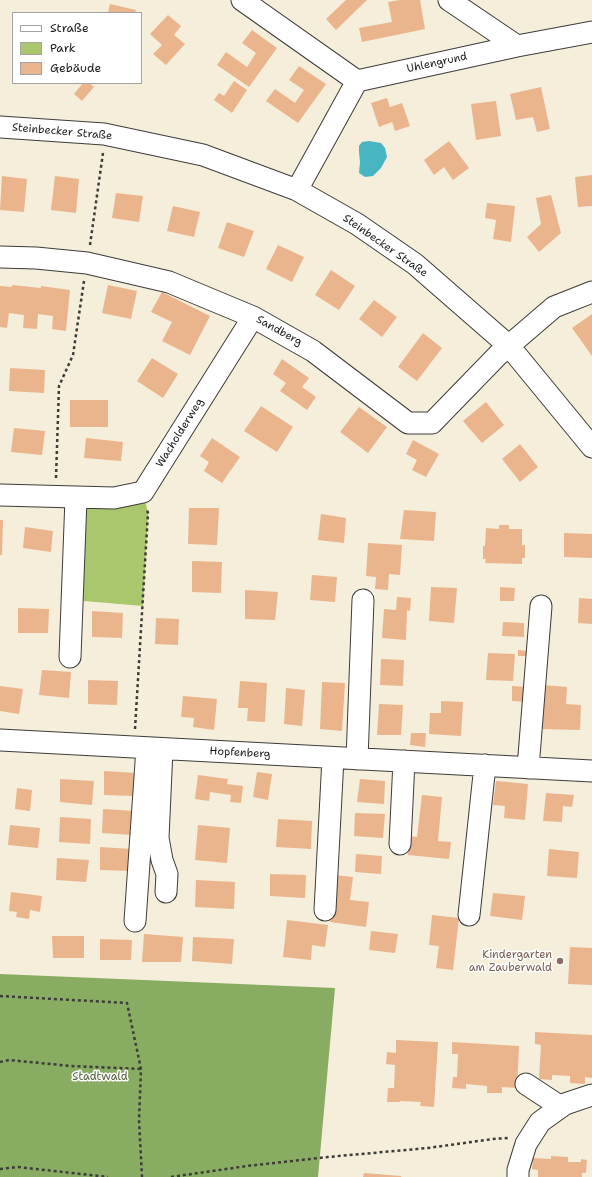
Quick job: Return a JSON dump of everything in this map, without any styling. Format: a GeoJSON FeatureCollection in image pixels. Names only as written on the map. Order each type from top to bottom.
{"type":"FeatureCollection","features":[{"type":"Feature","properties":{"kind":"street"},"geometry":{"type":"LineString","coordinates":[[242,0],[357,81],[297,190]]}},
{"type":"Feature","properties":{"kind":"street"},"geometry":{"type":"LineString","coordinates":[[449,0],[518,46]]}},
{"type":"Feature","properties":{"kind":"street","name":"Uhlengrund"},"geometry":{"type":"LineString","coordinates":[[357,81],[518,46],[592,32]]}},
{"type":"Feature","properties":{"kind":"street","name":"Steinbecker Straße"},"geometry":{"type":"LineString","coordinates":[[0,127],[104,134],[203,155],[297,190],[357,224],[415,264],[509,346],[592,448]]}},
{"type":"Feature","properties":{"kind":"street","name":"Sandberg"},"geometry":{"type":"LineString","coordinates":[[0,257],[36,258],[87,263],[169,282],[253,317],[314,351],[408,423],[432,423],[498,355],[554,307],[592,292]]}},
{"type":"Feature","properties":{"kind":"street","name":"Wacholderweg"},"geometry":{"type":"LineString","coordinates":[[143,492],[253,317]]}},
{"type":"Feature","properties":{"kind":"street"},"geometry":{"type":"LineString","coordinates":[[0,495],[114,498],[143,492]]}},
{"type":"Feature","properties":{"kind":"street"},"geometry":{"type":"LineString","coordinates":[[70,657],[76,498]]}},
{"type":"Feature","properties":{"kind":"street"},"geometry":{"type":"LineString","coordinates":[[357,759],[364,600]]}},
{"type":"Feature","properties":{"kind":"street"},"geometry":{"type":"LineString","coordinates":[[528,768],[541,606]]}},
{"type":"Feature","properties":{"kind":"street","name":"Hopfenberg"},"geometry":{"type":"LineString","coordinates":[[0,740],[592,771]]}},
{"type":"Feature","properties":{"kind":"street"},"geometry":{"type":"LineString","coordinates":[[148,748],[158,838],[162,860],[167,874],[166,892]]}},
{"type":"Feature","properties":{"kind":"street"},"geometry":{"type":"LineString","coordinates":[[135,921],[148,748]]}},
{"type":"Feature","properties":{"kind":"street"},"geometry":{"type":"LineString","coordinates":[[324,910],[333,758]]}},
{"type":"Feature","properties":{"kind":"street"},"geometry":{"type":"LineString","coordinates":[[400,844],[404,761]]}},
{"type":"Feature","properties":{"kind":"street"},"geometry":{"type":"LineString","coordinates":[[469,915],[485,765]]}},
{"type":"Feature","properties":{"kind":"street"},"geometry":{"type":"LineString","coordinates":[[526,1084],[561,1107]]}},
{"type":"Feature","properties":{"kind":"street"},"geometry":{"type":"LineString","coordinates":[[518,1177],[518,1170],[526,1144],[540,1122],[565,1104],[592,1095]]}},
{"type":"Feature","properties":{"kind":"path"},"geometry":{"type":"LineString","coordinates":[[55,497],[59,386],[73,355],[104,145],[104,134]]}},
{"type":"Feature","properties":{"kind":"path"},"geometry":{"type":"LineString","coordinates":[[143,492],[148,514],[148,748]]}},
{"type":"Feature","properties":{"kind":"path"},"geometry":{"type":"LineString","coordinates":[[0,996],[127,1003],[141,1069],[139,1120],[142,1177]]}},
{"type":"Feature","properties":{"kind":"path"},"geometry":{"type":"LineString","coordinates":[[0,1062],[9,1060],[71,1066],[141,1069]]}},
{"type":"Feature","properties":{"kind":"path"},"geometry":{"type":"LineString","coordinates":[[171,1177],[306,1160],[428,1148],[502,1138],[514,1138],[526,1144]]}},
{"type":"Feature","properties":{"kind":"path"},"geometry":{"type":"LineString","coordinates":[[0,1169],[18,1167],[108,1177]]}},
{"type":"Feature","properties":{"kind":"green space"},"geometry":{"type":"Polygon","coordinates":[[[143,492],[148,513],[143,606],[72,600],[76,498],[143,492]]]}},
{"type":"Feature","properties":{"kind":"green space","name":"Stadtwald"},"geometry":{"type":"Polygon","coordinates":[[[0,974],[335,988],[318,1177],[0,1177],[0,974]]]}},
{"type":"Feature","properties":{"kind":"water"},"geometry":{"type":"Polygon","coordinates":[[[369,141],[381,143],[385,148],[387,157],[381,168],[373,176],[365,177],[359,173],[359,146],[362,142],[369,141]]]}},
{"type":"Feature","properties":{"kind":"building"},"geometry":{"type":"Polygon","coordinates":[[[346,0],[367,0],[336,30],[326,19],[346,0]]]}},
{"type":"Feature","properties":{"kind":"building"},"geometry":{"type":"Polygon","coordinates":[[[400,0],[420,0],[425,29],[362,42],[359,28],[392,22],[388,2],[400,0]]]}},
{"type":"Feature","properties":{"kind":"building"},"geometry":{"type":"Polygon","coordinates":[[[110,4],[136,10],[135,12],[108,12],[110,4]]]}},
{"type":"Feature","properties":{"kind":"building"},"geometry":{"type":"Polygon","coordinates":[[[168,15],[181,26],[174,35],[185,44],[166,65],[153,54],[162,45],[150,34],[168,15]]]}},
{"type":"Feature","properties":{"kind":"building"},"geometry":{"type":"Polygon","coordinates":[[[252,30],[277,48],[249,87],[217,65],[226,52],[247,67],[256,53],[242,43],[252,30]]]}},
{"type":"Feature","properties":{"kind":"building"},"geometry":{"type":"Polygon","coordinates":[[[299,66],[326,84],[298,123],[266,101],[275,89],[295,103],[304,90],[289,80],[299,66]]]}},
{"type":"Feature","properties":{"kind":"building"},"geometry":{"type":"Polygon","coordinates":[[[234,81],[247,90],[232,113],[214,100],[219,93],[224,96],[234,81]]]}},
{"type":"Feature","properties":{"kind":"building"},"geometry":{"type":"Polygon","coordinates":[[[82,84],[90,84],[94,87],[82,101],[74,94],[82,84]]]}},
{"type":"Feature","properties":{"kind":"building"},"geometry":{"type":"Polygon","coordinates":[[[541,87],[550,129],[537,132],[533,117],[516,120],[510,94],[541,87]]]}},
{"type":"Feature","properties":{"kind":"building"},"geometry":{"type":"Polygon","coordinates":[[[387,98],[390,107],[402,103],[410,126],[395,131],[392,122],[379,127],[371,103],[387,98]]]}},
{"type":"Feature","properties":{"kind":"building"},"geometry":{"type":"Polygon","coordinates":[[[496,101],[501,136],[476,140],[471,104],[496,101]]]}},
{"type":"Feature","properties":{"kind":"building"},"geometry":{"type":"Polygon","coordinates":[[[449,141],[469,168],[453,180],[444,167],[434,175],[424,160],[449,141]]]}},
{"type":"Feature","properties":{"kind":"building"},"geometry":{"type":"Polygon","coordinates":[[[592,175],[592,206],[578,207],[575,177],[592,175]]]}},
{"type":"Feature","properties":{"kind":"building"},"geometry":{"type":"Polygon","coordinates":[[[2,176],[27,179],[24,212],[0,210],[2,176]]]}},
{"type":"Feature","properties":{"kind":"building"},"geometry":{"type":"Polygon","coordinates":[[[55,176],[79,179],[76,213],[51,210],[55,176]]]}},
{"type":"Feature","properties":{"kind":"building"},"geometry":{"type":"Polygon","coordinates":[[[116,193],[143,196],[139,222],[112,218],[116,193]]]}},
{"type":"Feature","properties":{"kind":"building"},"geometry":{"type":"Polygon","coordinates":[[[551,195],[561,233],[539,252],[527,237],[541,224],[536,198],[551,195]]]}},
{"type":"Feature","properties":{"kind":"building"},"geometry":{"type":"Polygon","coordinates":[[[487,203],[515,206],[511,242],[493,239],[496,220],[485,218],[487,203]]]}},
{"type":"Feature","properties":{"kind":"building"},"geometry":{"type":"Polygon","coordinates":[[[173,206],[200,212],[194,237],[167,231],[173,206]]]}},
{"type":"Feature","properties":{"kind":"building"},"geometry":{"type":"Polygon","coordinates":[[[227,222],[254,231],[244,257],[218,248],[227,222]]]}},
{"type":"Feature","properties":{"kind":"building"},"geometry":{"type":"Polygon","coordinates":[[[278,245],[304,257],[292,282],[266,269],[278,245]]]}},
{"type":"Feature","properties":{"kind":"building"},"geometry":{"type":"Polygon","coordinates":[[[331,270],[355,286],[339,310],[315,295],[331,270]]]}},
{"type":"Feature","properties":{"kind":"building"},"geometry":{"type":"Polygon","coordinates":[[[12,285],[41,288],[41,286],[70,290],[66,331],[52,329],[53,316],[38,314],[37,329],[23,328],[24,315],[9,313],[7,328],[0,327],[0,286],[12,287],[12,285]]]}},
{"type":"Feature","properties":{"kind":"building"},"geometry":{"type":"Polygon","coordinates":[[[108,285],[137,291],[131,319],[102,313],[108,285]]]}},
{"type":"Feature","properties":{"kind":"building"},"geometry":{"type":"Polygon","coordinates":[[[162,292],[210,316],[190,355],[162,341],[172,322],[151,312],[162,292]]]}},
{"type":"Feature","properties":{"kind":"building"},"geometry":{"type":"Polygon","coordinates":[[[374,300],[397,317],[382,337],[359,319],[374,300]]]}},
{"type":"Feature","properties":{"kind":"building"},"geometry":{"type":"Polygon","coordinates":[[[592,314],[592,356],[572,328],[592,314]]]}},
{"type":"Feature","properties":{"kind":"building"},"geometry":{"type":"Polygon","coordinates":[[[423,333],[442,348],[417,381],[398,367],[423,333]]]}},
{"type":"Feature","properties":{"kind":"building"},"geometry":{"type":"Polygon","coordinates":[[[152,358],[178,374],[163,398],[137,381],[152,358]]]}},
{"type":"Feature","properties":{"kind":"building"},"geometry":{"type":"Polygon","coordinates":[[[282,359],[309,378],[302,387],[316,397],[307,410],[280,391],[286,383],[273,374],[282,359]]]}},
{"type":"Feature","properties":{"kind":"building"},"geometry":{"type":"Polygon","coordinates":[[[10,368],[45,370],[44,393],[9,391],[10,368]]]}},
{"type":"Feature","properties":{"kind":"building"},"geometry":{"type":"Polygon","coordinates":[[[70,400],[108,400],[108,427],[70,427],[70,400]]]}},
{"type":"Feature","properties":{"kind":"building"},"geometry":{"type":"Polygon","coordinates":[[[486,402],[504,425],[482,443],[463,421],[486,402]]]}},
{"type":"Feature","properties":{"kind":"building"},"geometry":{"type":"Polygon","coordinates":[[[261,406],[293,427],[277,452],[244,431],[261,406]]]}},
{"type":"Feature","properties":{"kind":"building"},"geometry":{"type":"Polygon","coordinates":[[[359,407],[387,427],[368,453],[340,432],[359,407]]]}},
{"type":"Feature","properties":{"kind":"building"},"geometry":{"type":"Polygon","coordinates":[[[14,428],[45,431],[42,455],[11,452],[14,428]]]}},
{"type":"Feature","properties":{"kind":"building"},"geometry":{"type":"Polygon","coordinates":[[[86,438],[123,442],[121,461],[84,458],[86,438]]]}},
{"type":"Feature","properties":{"kind":"building"},"geometry":{"type":"Polygon","coordinates":[[[212,438],[240,457],[222,483],[204,471],[209,462],[200,456],[212,438]]]}},
{"type":"Feature","properties":{"kind":"building"},"geometry":{"type":"Polygon","coordinates":[[[413,440],[439,454],[426,477],[412,470],[417,460],[406,454],[413,440]]]}},
{"type":"Feature","properties":{"kind":"building"},"geometry":{"type":"Polygon","coordinates":[[[520,444],[538,467],[520,482],[502,459],[520,444]]]}},
{"type":"Feature","properties":{"kind":"building"},"geometry":{"type":"Polygon","coordinates":[[[189,508],[219,508],[217,545],[188,544],[189,508]]]}},
{"type":"Feature","properties":{"kind":"building"},"geometry":{"type":"Polygon","coordinates":[[[404,510],[436,512],[434,541],[400,539],[404,510]]]}},
{"type":"Feature","properties":{"kind":"building"},"geometry":{"type":"Polygon","coordinates":[[[321,514],[346,518],[344,543],[318,540],[321,514]]]}},
{"type":"Feature","properties":{"kind":"building"},"geometry":{"type":"Polygon","coordinates":[[[0,520],[3,520],[2,555],[0,555],[0,520]]]}},
{"type":"Feature","properties":{"kind":"building"},"geometry":{"type":"Polygon","coordinates":[[[499,525],[509,525],[509,529],[522,529],[522,545],[525,545],[525,558],[522,558],[522,564],[485,563],[486,559],[483,559],[483,546],[485,546],[486,528],[499,529],[499,525]]]}},
{"type":"Feature","properties":{"kind":"building"},"geometry":{"type":"Polygon","coordinates":[[[25,527],[53,531],[51,552],[23,548],[25,527]]]}},
{"type":"Feature","properties":{"kind":"building"},"geometry":{"type":"Polygon","coordinates":[[[564,533],[592,534],[592,558],[564,557],[564,533]]]}},
{"type":"Feature","properties":{"kind":"building"},"geometry":{"type":"Polygon","coordinates":[[[368,543],[402,545],[400,575],[389,574],[388,590],[375,589],[376,577],[366,576],[368,543]]]}},
{"type":"Feature","properties":{"kind":"building"},"geometry":{"type":"Polygon","coordinates":[[[192,561],[222,562],[221,593],[192,592],[192,561]]]}},
{"type":"Feature","properties":{"kind":"building"},"geometry":{"type":"Polygon","coordinates":[[[312,575],[337,577],[335,602],[310,600],[312,575]]]}},
{"type":"Feature","properties":{"kind":"building"},"geometry":{"type":"Polygon","coordinates":[[[431,587],[457,588],[454,623],[429,621],[431,587]]]}},
{"type":"Feature","properties":{"kind":"building"},"geometry":{"type":"Polygon","coordinates":[[[500,587],[515,588],[514,601],[500,601],[500,587]]]}},
{"type":"Feature","properties":{"kind":"building"},"geometry":{"type":"Polygon","coordinates":[[[245,590],[278,592],[275,620],[245,619],[245,590]]]}},
{"type":"Feature","properties":{"kind":"building"},"geometry":{"type":"Polygon","coordinates":[[[397,597],[411,598],[410,611],[407,610],[406,640],[382,638],[384,609],[396,610],[397,597]]]}},
{"type":"Feature","properties":{"kind":"building"},"geometry":{"type":"Polygon","coordinates":[[[579,598],[592,599],[592,624],[578,623],[579,598]]]}},
{"type":"Feature","properties":{"kind":"building"},"geometry":{"type":"Polygon","coordinates":[[[18,608],[49,609],[48,633],[18,633],[18,608]]]}},
{"type":"Feature","properties":{"kind":"building"},"geometry":{"type":"Polygon","coordinates":[[[92,611],[123,613],[122,638],[92,637],[92,611]]]}},
{"type":"Feature","properties":{"kind":"building"},"geometry":{"type":"Polygon","coordinates":[[[156,618],[179,619],[178,645],[155,644],[156,618]]]}},
{"type":"Feature","properties":{"kind":"building"},"geometry":{"type":"Polygon","coordinates":[[[503,622],[524,623],[524,637],[502,636],[503,622]]]}},
{"type":"Feature","properties":{"kind":"building"},"geometry":{"type":"Polygon","coordinates":[[[518,650],[527,651],[527,656],[518,656],[518,650]]]}},
{"type":"Feature","properties":{"kind":"building"},"geometry":{"type":"Polygon","coordinates":[[[488,653],[515,654],[513,681],[486,680],[488,653]]]}},
{"type":"Feature","properties":{"kind":"building"},"geometry":{"type":"Polygon","coordinates":[[[381,659],[404,660],[403,686],[380,685],[381,659]]]}},
{"type":"Feature","properties":{"kind":"building"},"geometry":{"type":"Polygon","coordinates":[[[42,670],[71,672],[69,698],[39,695],[42,670]]]}},
{"type":"Feature","properties":{"kind":"building"},"geometry":{"type":"Polygon","coordinates":[[[88,680],[118,681],[117,705],[88,704],[88,680]]]}},
{"type":"Feature","properties":{"kind":"building"},"geometry":{"type":"Polygon","coordinates":[[[240,681],[267,683],[265,722],[247,721],[248,708],[238,708],[240,681]]]}},
{"type":"Feature","properties":{"kind":"building"},"geometry":{"type":"Polygon","coordinates":[[[322,682],[345,683],[342,731],[320,729],[322,682]]]}},
{"type":"Feature","properties":{"kind":"building"},"geometry":{"type":"Polygon","coordinates":[[[543,685],[567,687],[566,704],[581,705],[580,730],[541,729],[543,685]]]}},
{"type":"Feature","properties":{"kind":"building"},"geometry":{"type":"Polygon","coordinates":[[[0,686],[23,689],[19,714],[0,711],[0,686]]]}},
{"type":"Feature","properties":{"kind":"building"},"geometry":{"type":"Polygon","coordinates":[[[512,686],[527,687],[527,702],[512,701],[512,686]]]}},
{"type":"Feature","properties":{"kind":"building"},"geometry":{"type":"Polygon","coordinates":[[[286,688],[305,690],[302,726],[284,724],[286,688]]]}},
{"type":"Feature","properties":{"kind":"building"},"geometry":{"type":"Polygon","coordinates":[[[183,696],[217,699],[214,730],[193,727],[194,718],[181,717],[183,696]]]}},
{"type":"Feature","properties":{"kind":"building"},"geometry":{"type":"Polygon","coordinates":[[[441,701],[463,702],[461,736],[429,734],[430,713],[441,713],[441,701]]]}},
{"type":"Feature","properties":{"kind":"building"},"geometry":{"type":"Polygon","coordinates":[[[379,704],[403,705],[401,735],[377,735],[379,704]]]}},
{"type":"Feature","properties":{"kind":"building"},"geometry":{"type":"Polygon","coordinates":[[[411,733],[426,733],[425,747],[410,745],[411,733]]]}},
{"type":"Feature","properties":{"kind":"building"},"geometry":{"type":"Polygon","coordinates":[[[104,771],[136,773],[135,796],[104,795],[104,771]]]}},
{"type":"Feature","properties":{"kind":"building"},"geometry":{"type":"Polygon","coordinates":[[[257,772],[272,774],[268,800],[253,797],[257,772]]]}},
{"type":"Feature","properties":{"kind":"building"},"geometry":{"type":"Polygon","coordinates":[[[198,775],[228,779],[227,784],[243,786],[241,803],[230,802],[231,795],[210,792],[209,801],[195,799],[198,775]]]}},
{"type":"Feature","properties":{"kind":"building"},"geometry":{"type":"Polygon","coordinates":[[[60,779],[94,781],[92,805],[60,802],[60,779]]]}},
{"type":"Feature","properties":{"kind":"building"},"geometry":{"type":"Polygon","coordinates":[[[360,779],[385,781],[384,804],[357,802],[360,779]]]}},
{"type":"Feature","properties":{"kind":"building"},"geometry":{"type":"Polygon","coordinates":[[[496,781],[528,784],[525,820],[504,818],[505,806],[493,805],[496,781]]]}},
{"type":"Feature","properties":{"kind":"building"},"geometry":{"type":"Polygon","coordinates":[[[17,788],[32,790],[30,811],[15,809],[17,788]]]}},
{"type":"Feature","properties":{"kind":"building"},"geometry":{"type":"Polygon","coordinates":[[[546,793],[574,795],[572,807],[563,806],[562,822],[543,821],[546,793]]]}},
{"type":"Feature","properties":{"kind":"building"},"geometry":{"type":"Polygon","coordinates":[[[422,795],[442,797],[438,841],[451,842],[449,859],[408,855],[410,836],[417,837],[422,795]]]}},
{"type":"Feature","properties":{"kind":"building"},"geometry":{"type":"Polygon","coordinates":[[[103,809],[135,811],[133,835],[102,833],[103,809]]]}},
{"type":"Feature","properties":{"kind":"building"},"geometry":{"type":"Polygon","coordinates":[[[355,813],[385,814],[383,838],[354,836],[355,813]]]}},
{"type":"Feature","properties":{"kind":"building"},"geometry":{"type":"Polygon","coordinates":[[[60,817],[91,819],[90,844],[59,842],[60,817]]]}},
{"type":"Feature","properties":{"kind":"building"},"geometry":{"type":"Polygon","coordinates":[[[278,819],[312,821],[311,849],[276,847],[278,819]]]}},
{"type":"Feature","properties":{"kind":"building"},"geometry":{"type":"Polygon","coordinates":[[[10,825],[40,828],[38,848],[8,845],[10,825]]]}},
{"type":"Feature","properties":{"kind":"building"},"geometry":{"type":"Polygon","coordinates":[[[198,825],[230,828],[227,863],[195,860],[198,825]]]}},
{"type":"Feature","properties":{"kind":"building"},"geometry":{"type":"Polygon","coordinates":[[[100,847],[132,849],[131,871],[100,870],[100,847]]]}},
{"type":"Feature","properties":{"kind":"building"},"geometry":{"type":"Polygon","coordinates":[[[549,849],[579,852],[577,878],[547,876],[549,849]]]}},
{"type":"Feature","properties":{"kind":"building"},"geometry":{"type":"Polygon","coordinates":[[[356,854],[382,856],[381,874],[355,872],[356,854]]]}},
{"type":"Feature","properties":{"kind":"building"},"geometry":{"type":"Polygon","coordinates":[[[57,858],[89,860],[86,882],[56,880],[57,858]]]}},
{"type":"Feature","properties":{"kind":"building"},"geometry":{"type":"Polygon","coordinates":[[[270,874],[306,875],[305,898],[270,896],[270,874]]]}},
{"type":"Feature","properties":{"kind":"building"},"geometry":{"type":"Polygon","coordinates":[[[335,875],[353,877],[350,900],[369,902],[366,927],[330,922],[335,875]]]}},
{"type":"Feature","properties":{"kind":"building"},"geometry":{"type":"Polygon","coordinates":[[[196,880],[235,882],[234,909],[195,907],[196,880]]]}},
{"type":"Feature","properties":{"kind":"building"},"geometry":{"type":"Polygon","coordinates":[[[11,892],[42,896],[40,912],[30,910],[29,919],[16,917],[17,912],[9,911],[11,892]]]}},
{"type":"Feature","properties":{"kind":"building"},"geometry":{"type":"Polygon","coordinates":[[[493,893],[525,896],[522,920],[490,916],[493,893]]]}},
{"type":"Feature","properties":{"kind":"building"},"geometry":{"type":"Polygon","coordinates":[[[432,915],[459,918],[453,970],[436,968],[439,946],[429,945],[432,915]]]}},
{"type":"Feature","properties":{"kind":"building"},"geometry":{"type":"Polygon","coordinates":[[[287,920],[328,925],[325,947],[312,945],[311,960],[283,957],[287,920]]]}},
{"type":"Feature","properties":{"kind":"building"},"geometry":{"type":"Polygon","coordinates":[[[371,931],[398,934],[395,953],[369,950],[371,931]]]}},
{"type":"Feature","properties":{"kind":"building"},"geometry":{"type":"Polygon","coordinates":[[[144,934],[183,937],[181,962],[142,962],[144,934]]]}},
{"type":"Feature","properties":{"kind":"building"},"geometry":{"type":"Polygon","coordinates":[[[52,936],[84,936],[84,958],[53,958],[52,936]]]}},
{"type":"Feature","properties":{"kind":"building"},"geometry":{"type":"Polygon","coordinates":[[[193,937],[234,939],[232,964],[192,961],[193,937]]]}},
{"type":"Feature","properties":{"kind":"building"},"geometry":{"type":"Polygon","coordinates":[[[100,939],[132,940],[131,960],[100,960],[100,939]]]}},
{"type":"Feature","properties":{"kind":"building"},"geometry":{"type":"Polygon","coordinates":[[[570,947],[592,948],[592,985],[568,984],[570,947]]]}},
{"type":"Feature","properties":{"kind":"building"},"geometry":{"type":"Polygon","coordinates":[[[535,1032],[592,1035],[592,1078],[585,1077],[585,1084],[570,1083],[570,1076],[552,1075],[552,1080],[539,1079],[541,1045],[535,1044],[535,1032]]]}},
{"type":"Feature","properties":{"kind":"building"},"geometry":{"type":"Polygon","coordinates":[[[396,1040],[438,1042],[434,1107],[420,1106],[421,1102],[387,1102],[388,1088],[394,1088],[395,1065],[386,1064],[387,1052],[396,1053],[396,1040]]]}},
{"type":"Feature","properties":{"kind":"building"},"geometry":{"type":"Polygon","coordinates":[[[452,1042],[519,1046],[517,1088],[502,1087],[502,1093],[487,1093],[487,1086],[466,1084],[466,1089],[452,1088],[453,1077],[457,1077],[458,1054],[452,1054],[452,1042]]]}},
{"type":"Feature","properties":{"kind":"building"},"geometry":{"type":"Polygon","coordinates":[[[551,1156],[568,1157],[568,1162],[581,1162],[581,1159],[587,1160],[586,1173],[582,1173],[582,1177],[538,1177],[538,1170],[532,1169],[533,1158],[551,1159],[551,1156]]]}},
{"type":"Feature","properties":{"kind":"building"},"geometry":{"type":"Polygon","coordinates":[[[364,1173],[401,1176],[401,1177],[363,1177],[364,1173]]]}},
{"type":"Feature","properties":{"kind":"place","name":"Kindergarten am Zauberwald"},"geometry":{"type":"Point","coordinates":[560,961]}}]}
